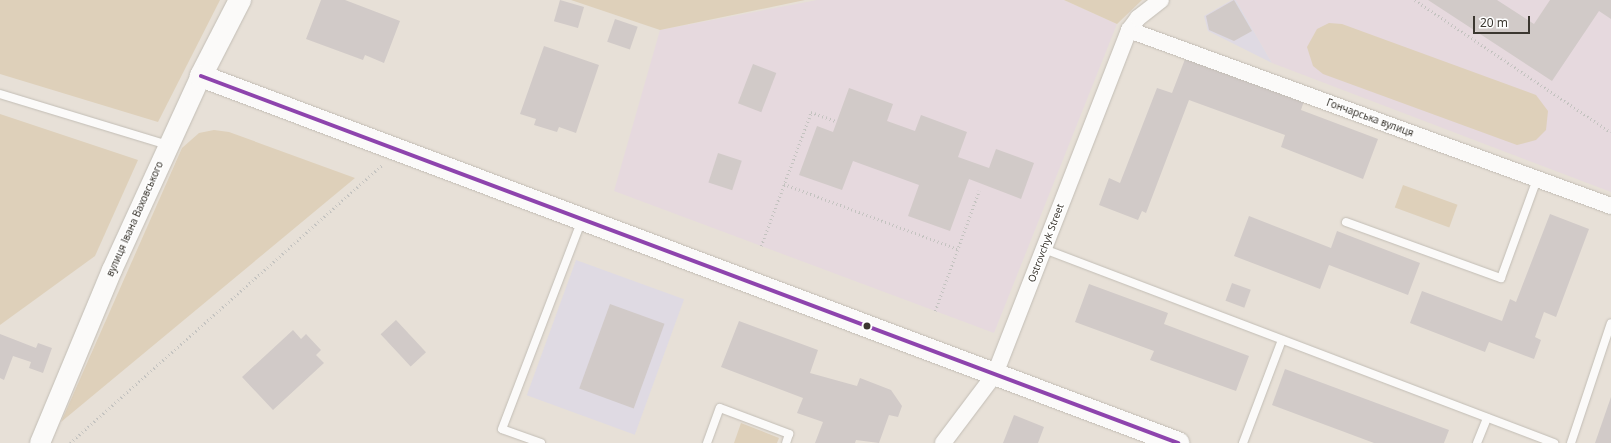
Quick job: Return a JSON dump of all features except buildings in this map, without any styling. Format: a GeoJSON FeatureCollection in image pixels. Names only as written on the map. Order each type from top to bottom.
{"type":"FeatureCollection","features":[{"type":"Feature","properties":{"kind":"main road","name":"вулиця Івана Ваховського"},"geometry":{"type":"LineString","coordinates":[[202,76],[240,0]]}},
{"type":"Feature","properties":{"kind":"main road"},"geometry":{"type":"LineString","coordinates":[[202,76],[1178,443]]}},
{"type":"Feature","properties":{"kind":"street","name":"Ostrovchyk Street"},"geometry":{"type":"LineString","coordinates":[[943,443],[995,374],[1129,30],[1138,18],[1161,0]]}},
{"type":"Feature","properties":{"kind":"street","name":"Гончарська вулиця"},"geometry":{"type":"LineString","coordinates":[[1129,30],[1611,206]]}},
{"type":"Feature","properties":{"kind":"street","name":"вулиця Івана Ваховського"},"geometry":{"type":"LineString","coordinates":[[40,443],[168,145],[202,76]]}},
{"type":"Feature","properties":{"kind":"lane"},"geometry":{"type":"LineString","coordinates":[[0,94],[168,145]]}},
{"type":"Feature","properties":{"kind":"lane"},"geometry":{"type":"LineString","coordinates":[[1346,222],[1501,278],[1537,179]]}},
{"type":"Feature","properties":{"kind":"lane"},"geometry":{"type":"LineString","coordinates":[[541,443],[502,429],[582,218]]}},
{"type":"Feature","properties":{"kind":"lane"},"geometry":{"type":"LineString","coordinates":[[1044,249],[1554,443]]}},
{"type":"Feature","properties":{"kind":"lane"},"geometry":{"type":"LineString","coordinates":[[1571,443],[1611,323]]}},
{"type":"Feature","properties":{"kind":"lane"},"geometry":{"type":"LineString","coordinates":[[1243,443],[1282,340]]}},
{"type":"Feature","properties":{"kind":"lane"},"geometry":{"type":"LineString","coordinates":[[708,443],[720,408],[789,434],[786,443]]}},
{"type":"Feature","properties":{"kind":"lane"},"geometry":{"type":"LineString","coordinates":[[1477,443],[1487,418]]}},
{"type":"Feature","properties":{"kind":"path"},"geometry":{"type":"LineString","coordinates":[[1415,0],[1611,132]]}},
{"type":"Feature","properties":{"kind":"path"},"geometry":{"type":"LineString","coordinates":[[761,246],[811,112],[836,121]]}},
{"type":"Feature","properties":{"kind":"path"},"geometry":{"type":"LineString","coordinates":[[70,443],[398,150]]}},
{"type":"Feature","properties":{"kind":"path"},"geometry":{"type":"LineString","coordinates":[[784,184],[958,249]]}},
{"type":"Feature","properties":{"kind":"path"},"geometry":{"type":"LineString","coordinates":[[935,310],[979,191]]}},
{"type":"Feature","properties":{"kind":"shaded area"},"geometry":{"type":"Polygon","coordinates":[[[0,0],[220,0],[158,122],[0,74],[0,0]]]}},
{"type":"Feature","properties":{"kind":"shaded area"},"geometry":{"type":"Polygon","coordinates":[[[571,0],[805,0],[660,30],[571,0]]]}},
{"type":"Feature","properties":{"kind":"shaded area"},"geometry":{"type":"Polygon","coordinates":[[[817,0],[1064,0],[1117,24],[994,333],[614,191],[660,30],[817,0]]]}},
{"type":"Feature","properties":{"kind":"shaded area"},"geometry":{"type":"Polygon","coordinates":[[[1064,0],[1142,0],[1117,24],[1064,0]]]}},
{"type":"Feature","properties":{"kind":"shaded area"},"geometry":{"type":"Polygon","coordinates":[[[1232,0],[1236,0],[1272,63],[1208,31],[1204,16],[1232,0]]]}},
{"type":"Feature","properties":{"kind":"shaded area"},"geometry":{"type":"Polygon","coordinates":[[[1236,0],[1611,0],[1611,192],[1272,63],[1236,0]]]}},
{"type":"Feature","properties":{"kind":"shaded area"},"geometry":{"type":"Polygon","coordinates":[[[1329,23],[1342,24],[1536,95],[1548,111],[1546,130],[1536,140],[1517,145],[1323,74],[1313,66],[1307,47],[1317,29],[1329,23]]]}},
{"type":"Feature","properties":{"kind":"shaded area"},"geometry":{"type":"Polygon","coordinates":[[[0,114],[138,160],[95,256],[0,325],[0,114]]]}},
{"type":"Feature","properties":{"kind":"shaded area"},"geometry":{"type":"Polygon","coordinates":[[[214,130],[229,132],[355,178],[61,422],[182,148],[199,133],[214,130]]]}},
{"type":"Feature","properties":{"kind":"shaded area"},"geometry":{"type":"Polygon","coordinates":[[[1403,185],[1458,205],[1449,227],[1395,208],[1403,185]]]}},
{"type":"Feature","properties":{"kind":"shaded area"},"geometry":{"type":"Polygon","coordinates":[[[576,260],[684,299],[635,435],[527,395],[576,260]]]}},
{"type":"Feature","properties":{"kind":"shaded area"},"geometry":{"type":"Polygon","coordinates":[[[741,423],[779,438],[777,443],[734,443],[741,423]]]}},
{"type":"Feature","properties":{"kind":"transit line"},"geometry":{"type":"LineString","coordinates":[[201,76],[1178,443]]}}]}
